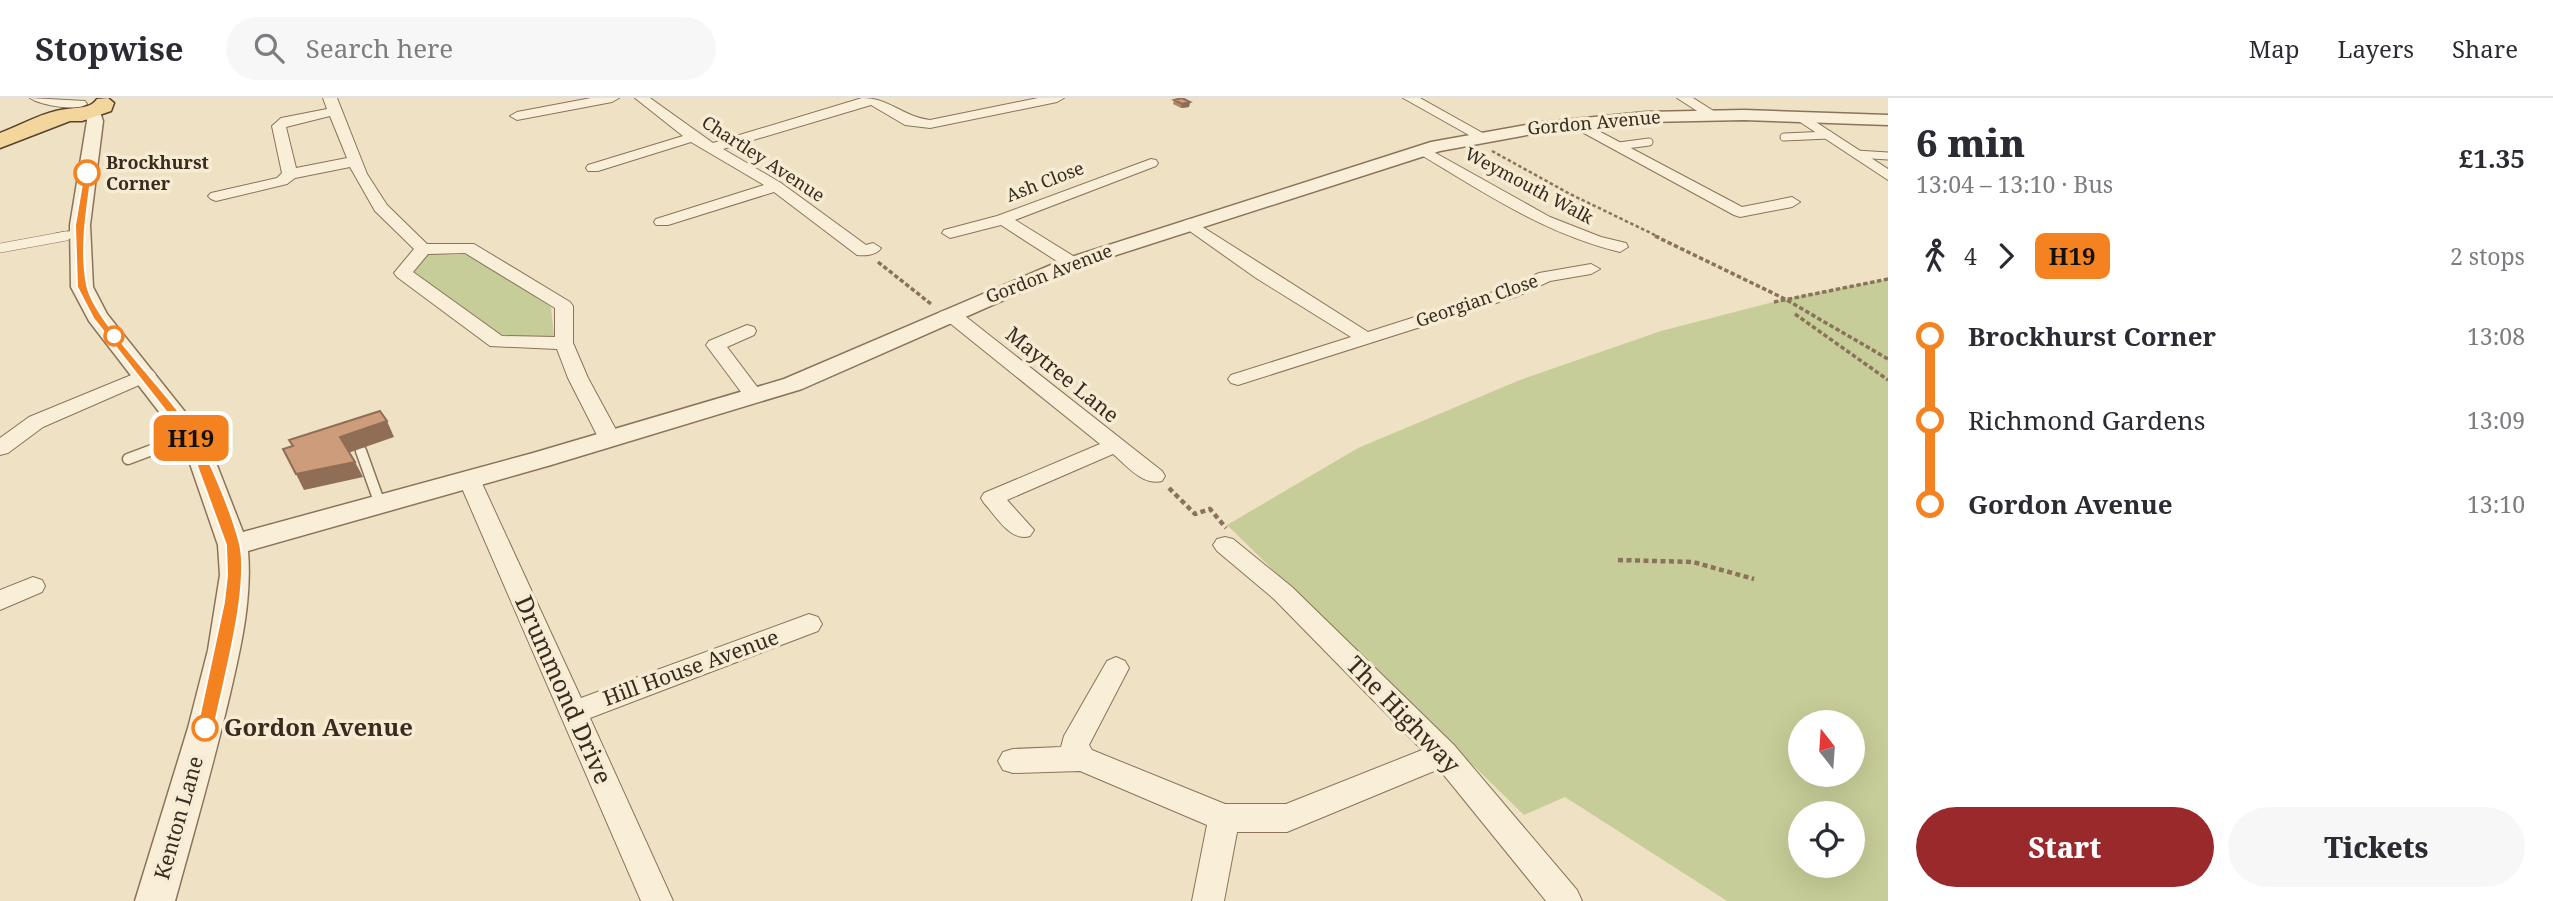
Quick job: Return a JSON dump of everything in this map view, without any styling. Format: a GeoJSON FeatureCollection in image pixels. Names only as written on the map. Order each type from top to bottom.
{"type":"FeatureCollection","features":[{"type":"Feature","properties":{"kind":"main road"},"geometry":{"type":"LineString","coordinates":[[0,141],[93,107]]}},
{"type":"Feature","properties":{"kind":"street"},"geometry":{"type":"LineString","coordinates":[[37,98],[93,107]]}},
{"type":"Feature","properties":{"kind":"street"},"geometry":{"type":"LineString","coordinates":[[517,116],[612,98]]}},
{"type":"Feature","properties":{"kind":"street","name":"Chartley Avenue"},"geometry":{"type":"LineString","coordinates":[[642,98],[693,137],[776,186],[868,249]]}},
{"type":"Feature","properties":{"kind":"street"},"geometry":{"type":"LineString","coordinates":[[711,148],[871,99],[910,122],[930,124],[1057,98]]}},
{"type":"Feature","properties":{"kind":"street"},"geometry":{"type":"LineString","coordinates":[[1410,98],[1476,137]]}},
{"type":"Feature","properties":{"kind":"street"},"geometry":{"type":"LineString","coordinates":[[1684,98],[1713,115]]}},
{"type":"Feature","properties":{"kind":"street"},"geometry":{"type":"LineString","coordinates":[[290,174],[279,125],[332,104],[360,174],[380,208],[423,249],[468,248],[564,306],[564,343],[578,378],[610,439]]}},
{"type":"Feature","properties":{"kind":"street","name":"Kenton Lane"},"geometry":{"type":"LineString","coordinates":[[93,107],[95,121],[80,233],[82,287],[97,316],[146,375],[189,436],[212,484],[233,545],[235,575],[223,650],[205,728],[155,901]]}},
{"type":"Feature","properties":{"kind":"street","name":"Gordon Avenue"},"geometry":{"type":"LineString","coordinates":[[233,545],[754,397],[793,384],[1072,263],[1423,150],[1476,137],[1576,123],[1713,115],[1888,120]]}},
{"type":"Feature","properties":{"kind":"street"},"geometry":{"type":"LineString","coordinates":[[1802,117],[1888,176]]}},
{"type":"Feature","properties":{"kind":"street"},"geometry":{"type":"LineString","coordinates":[[1576,123],[1740,212],[1792,202]]}},
{"type":"Feature","properties":{"kind":"street"},"geometry":{"type":"LineString","coordinates":[[593,168],[693,137]]}},
{"type":"Feature","properties":{"kind":"street","name":"Weymouth Walk"},"geometry":{"type":"LineString","coordinates":[[1423,150],[1508,199],[1591,242],[1620,247]]}},
{"type":"Feature","properties":{"kind":"street"},"geometry":{"type":"LineString","coordinates":[[216,196],[282,181],[290,174],[356,161]]}},
{"type":"Feature","properties":{"kind":"street","name":"Ash Close"},"geometry":{"type":"LineString","coordinates":[[950,233],[1003,219],[1151,163]]}},
{"type":"Feature","properties":{"kind":"street"},"geometry":{"type":"LineString","coordinates":[[662,222],[776,186]]}},
{"type":"Feature","properties":{"kind":"street","name":"Ash Close"},"geometry":{"type":"LineString","coordinates":[[1003,219],[1072,263]]}},
{"type":"Feature","properties":{"kind":"street"},"geometry":{"type":"LineString","coordinates":[[1190,224],[1262,274],[1364,338]]}},
{"type":"Feature","properties":{"kind":"street"},"geometry":{"type":"LineString","coordinates":[[423,249],[403,273],[497,342],[564,343]]}},
{"type":"Feature","properties":{"kind":"street","name":"Georgian Close"},"geometry":{"type":"LineString","coordinates":[[1238,379],[1512,292],[1545,277],[1591,269]]}},
{"type":"Feature","properties":{"kind":"street","name":"Maytree Lane"},"geometry":{"type":"LineString","coordinates":[[946,316],[958,320],[1154,476]]}},
{"type":"Feature","properties":{"kind":"street"},"geometry":{"type":"LineString","coordinates":[[747,331],[716,345],[754,397]]}},
{"type":"Feature","properties":{"kind":"street"},"geometry":{"type":"LineString","coordinates":[[0,448],[36,422],[146,375]]}},
{"type":"Feature","properties":{"kind":"street"},"geometry":{"type":"LineString","coordinates":[[1022,530],[992,498],[1114,446]]}},
{"type":"Feature","properties":{"kind":"street","name":"Drummond Drive"},"geometry":{"type":"LineString","coordinates":[[469,479],[657,901]]}},
{"type":"Feature","properties":{"kind":"street","name":"The Highway"},"geometry":{"type":"LineString","coordinates":[[1225,545],[1283,593],[1444,754],[1566,901]]}},
{"type":"Feature","properties":{"kind":"street"},"geometry":{"type":"LineString","coordinates":[[0,601],[33,586]]}},
{"type":"Feature","properties":{"kind":"street","name":"Hill House Avenue"},"geometry":{"type":"LineString","coordinates":[[572,713],[809,624]]}},
{"type":"Feature","properties":{"kind":"street"},"geometry":{"type":"LineString","coordinates":[[1082,759],[1074,744],[1116,668]]}},
{"type":"Feature","properties":{"kind":"street"},"geometry":{"type":"LineString","coordinates":[[1013,761],[1082,759],[1224,818],[1287,818],[1444,754]]}},
{"type":"Feature","properties":{"kind":"street"},"geometry":{"type":"LineString","coordinates":[[1208,901],[1224,818]]}},
{"type":"Feature","properties":{"kind":"lane"},"geometry":{"type":"LineString","coordinates":[[1784,137],[1829,135]]}},
{"type":"Feature","properties":{"kind":"lane"},"geometry":{"type":"LineString","coordinates":[[1619,146],[1648,142]]}},
{"type":"Feature","properties":{"kind":"lane"},"geometry":{"type":"LineString","coordinates":[[1856,154],[1888,156]]}},
{"type":"Feature","properties":{"kind":"lane"},"geometry":{"type":"LineString","coordinates":[[0,248],[80,233]]}},
{"type":"Feature","properties":{"kind":"lane"},"geometry":{"type":"LineString","coordinates":[[128,458],[189,436]]}},
{"type":"Feature","properties":{"kind":"lane"},"geometry":{"type":"LineString","coordinates":[[361,451],[380,504]]}},
{"type":"Feature","properties":{"kind":"path"},"geometry":{"type":"LineString","coordinates":[[1476,137],[1570,194],[1785,299],[1888,359]]}},
{"type":"Feature","properties":{"kind":"path"},"geometry":{"type":"LineString","coordinates":[[868,249],[946,316]]}},
{"type":"Feature","properties":{"kind":"path"},"geometry":{"type":"LineString","coordinates":[[1774,302],[1888,279]]}},
{"type":"Feature","properties":{"kind":"path"},"geometry":{"type":"LineString","coordinates":[[1795,314],[1888,380]]}},
{"type":"Feature","properties":{"kind":"path"},"geometry":{"type":"LineString","coordinates":[[1154,476],[1195,514],[1210,509],[1227,529],[1215,534],[1225,545]]}},
{"type":"Feature","properties":{"kind":"path"},"geometry":{"type":"LineString","coordinates":[[1618,561],[1693,562],[1754,579]]}},
{"type":"Feature","properties":{"kind":"green space"},"geometry":{"type":"Polygon","coordinates":[[[428,254],[472,255],[551,307],[554,337],[501,339],[413,271],[428,254]]]}},
{"type":"Feature","properties":{"kind":"green space"},"geometry":{"type":"Polygon","coordinates":[[[1888,279],[1888,901],[1727,901],[1565,797],[1524,815],[1227,525],[1358,448],[1520,380],[1661,331],[1785,299],[1888,279]]]}},
{"type":"Feature","properties":{"kind":"building"},"geometry":{"type":"Polygon","coordinates":[[[1182,98],[1190,102],[1182,104],[1174,100],[1182,98]]]}},
{"type":"Feature","properties":{"kind":"building"},"geometry":{"type":"Polygon","coordinates":[[[380,411],[387,421],[340,437],[355,462],[296,474],[283,449],[293,446],[289,440],[380,411]]]}},
{"type":"Feature","properties":{"kind":"bus line","name":"H19"},"geometry":{"type":"LineString","coordinates":[[87,173],[79,225],[82,287],[97,316],[146,375],[184,427],[200,455],[233,545],[235,575],[232,602],[205,728]]}},
{"type":"Feature","properties":{"kind":"place","name":"Brockhurst Corner"},"geometry":{"type":"Point","coordinates":[87,173]}},
{"type":"Feature","properties":{"kind":"place","name":"Gordon Avenue"},"geometry":{"type":"Point","coordinates":[205,728]}}]}
